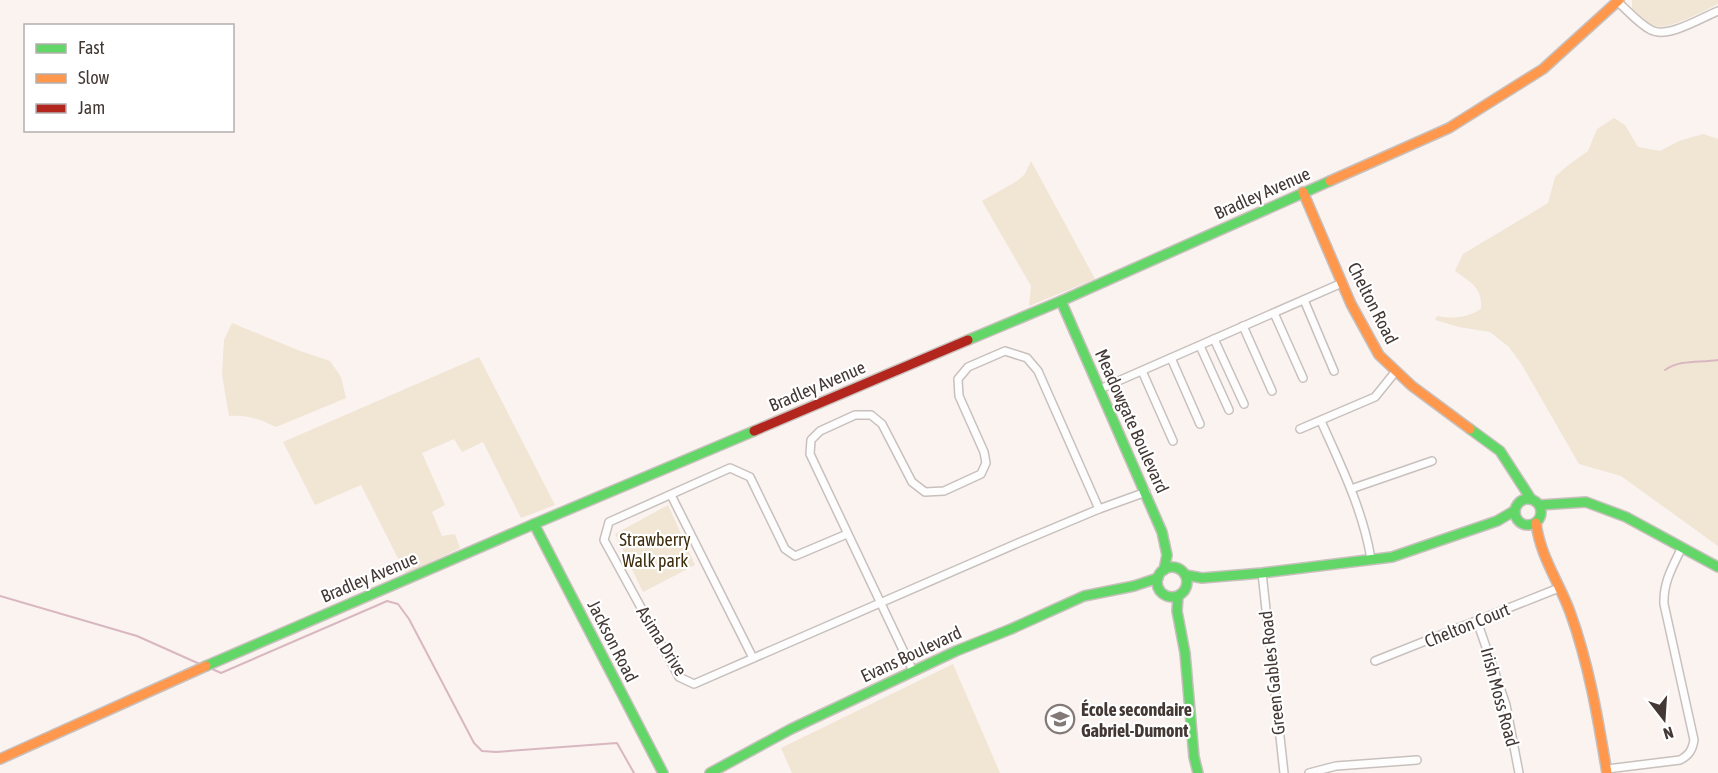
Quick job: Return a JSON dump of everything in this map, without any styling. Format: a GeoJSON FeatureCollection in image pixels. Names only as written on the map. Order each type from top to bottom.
{"type":"FeatureCollection","features":[{"type":"Feature","properties":{"kind":"street"},"geometry":{"type":"LineString","coordinates":[[1619,1],[1648,28],[1659,33],[1671,31],[1718,11]]}},
{"type":"Feature","properties":{"kind":"street","name":"Bradley Avenue"},"geometry":{"type":"LineString","coordinates":[[0,759],[174,680],[534,524],[1061,301],[1449,128],[1543,69],[1619,1]]}},
{"type":"Feature","properties":{"kind":"street","name":"Chelton Road"},"geometry":{"type":"LineString","coordinates":[[1303,192],[1351,304],[1379,355],[1412,386],[1500,451],[1531,498]]}},
{"type":"Feature","properties":{"kind":"street"},"geometry":{"type":"LineString","coordinates":[[1100,389],[1342,283]]}},
{"type":"Feature","properties":{"kind":"street"},"geometry":{"type":"LineString","coordinates":[[1304,300],[1334,371]]}},
{"type":"Feature","properties":{"kind":"street","name":"Meadowgate Boulevard"},"geometry":{"type":"LineString","coordinates":[[1061,301],[1146,492],[1162,532],[1167,555],[1176,567]]}},
{"type":"Feature","properties":{"kind":"street"},"geometry":{"type":"LineString","coordinates":[[1274,313],[1303,378]]}},
{"type":"Feature","properties":{"kind":"street"},"geometry":{"type":"LineString","coordinates":[[1244,326],[1272,391]]}},
{"type":"Feature","properties":{"kind":"street"},"geometry":{"type":"LineString","coordinates":[[1214,339],[1244,404]]}},
{"type":"Feature","properties":{"kind":"street"},"geometry":{"type":"LineString","coordinates":[[1200,346],[1229,410]]}},
{"type":"Feature","properties":{"kind":"street"},"geometry":{"type":"LineString","coordinates":[[913,671],[810,454],[811,440],[820,431],[855,415],[871,416],[882,424],[912,482],[925,492],[944,491],[981,474],[986,463],[984,452],[959,396],[958,379],[968,367],[1005,351],[1027,358],[1038,371],[1099,509]]}},
{"type":"Feature","properties":{"kind":"street"},"geometry":{"type":"LineString","coordinates":[[1171,358],[1200,424]]}},
{"type":"Feature","properties":{"kind":"street"},"geometry":{"type":"LineString","coordinates":[[1142,371],[1173,441]]}},
{"type":"Feature","properties":{"kind":"street"},"geometry":{"type":"LineString","coordinates":[[1300,429],[1375,397],[1396,371]]}},
{"type":"Feature","properties":{"kind":"street"},"geometry":{"type":"LineString","coordinates":[[1321,421],[1351,489],[1367,537],[1371,559]]}},
{"type":"Feature","properties":{"kind":"street"},"geometry":{"type":"LineString","coordinates":[[1351,489],[1432,461]]}},
{"type":"Feature","properties":{"kind":"street","name":"Asima Drive"},"geometry":{"type":"LineString","coordinates":[[847,534],[795,556],[785,549],[750,477],[730,468],[609,522],[604,540],[679,677],[694,684],[1099,509],[1146,492]]}},
{"type":"Feature","properties":{"kind":"street"},"geometry":{"type":"LineString","coordinates":[[1518,481],[1516,511],[1524,525],[1538,540],[1570,612],[1593,691],[1607,771],[1680,760],[1689,755],[1692,749],[1694,740],[1663,591],[1682,547]]}},
{"type":"Feature","properties":{"kind":"street"},"geometry":{"type":"LineString","coordinates":[[671,495],[753,658]]}},
{"type":"Feature","properties":{"kind":"street"},"geometry":{"type":"LineString","coordinates":[[1186,579],[1262,573],[1392,557],[1497,521],[1516,511],[1524,498],[1531,498],[1539,514],[1538,540]]}},
{"type":"Feature","properties":{"kind":"street"},"geometry":{"type":"LineString","coordinates":[[1524,525],[1531,525],[1539,514],[1557,503],[1586,502],[1626,517],[1718,567]]}},
{"type":"Feature","properties":{"kind":"street","name":"Jackson Road"},"geometry":{"type":"LineString","coordinates":[[534,524],[663,773]]}},
{"type":"Feature","properties":{"kind":"street","name":"Meadowgate Boulevard"},"geometry":{"type":"LineString","coordinates":[[1160,578],[1167,555]]}},
{"type":"Feature","properties":{"kind":"street"},"geometry":{"type":"LineString","coordinates":[[1168,567],[1176,567],[1186,579],[1184,591],[1174,596],[1161,591],[1160,578],[1168,567]]}},
{"type":"Feature","properties":{"kind":"street","name":"Green Gables Road"},"geometry":{"type":"LineString","coordinates":[[1262,573],[1284,773]]}},
{"type":"Feature","properties":{"kind":"street","name":"Evans Boulevard"},"geometry":{"type":"LineString","coordinates":[[710,773],[791,729],[913,671],[1084,596],[1160,578]]}},
{"type":"Feature","properties":{"kind":"street","name":"Chelton Court"},"geometry":{"type":"LineString","coordinates":[[1375,661],[1559,588]]}},
{"type":"Feature","properties":{"kind":"street"},"geometry":{"type":"LineString","coordinates":[[1174,596],[1185,653],[1194,757],[1198,773]]}},
{"type":"Feature","properties":{"kind":"street","name":"Irish Moss Road"},"geometry":{"type":"LineString","coordinates":[[1478,621],[1506,705],[1519,773]]}},
{"type":"Feature","properties":{"kind":"street"},"geometry":{"type":"LineString","coordinates":[[1309,773],[1336,766],[1417,760]]}},
{"type":"Feature","properties":{"kind":"green space"},"geometry":{"type":"Polygon","coordinates":[[[1632,0],[1718,0],[1718,4],[1674,24],[1657,27],[1650,25],[1632,9],[1632,0]]]}},
{"type":"Feature","properties":{"kind":"green space"},"geometry":{"type":"Polygon","coordinates":[[[1614,118],[1625,125],[1638,147],[1660,151],[1679,141],[1703,134],[1718,139],[1718,546],[1621,476],[1579,464],[1522,365],[1509,347],[1490,332],[1435,320],[1437,316],[1459,317],[1481,309],[1478,290],[1455,271],[1463,254],[1548,203],[1555,177],[1588,151],[1597,129],[1614,118]]]}},
{"type":"Feature","properties":{"kind":"green space"},"geometry":{"type":"Polygon","coordinates":[[[1031,161],[1095,279],[1029,306],[1031,286],[982,201],[1017,181],[1025,174],[1031,161]]]}},
{"type":"Feature","properties":{"kind":"green space"},"geometry":{"type":"Polygon","coordinates":[[[232,323],[330,361],[341,377],[346,398],[276,427],[253,418],[229,416],[222,375],[224,340],[232,323]]]}},
{"type":"Feature","properties":{"kind":"green space"},"geometry":{"type":"Polygon","coordinates":[[[479,357],[555,505],[521,518],[483,442],[462,452],[454,439],[422,453],[445,505],[432,512],[442,536],[455,534],[460,548],[406,574],[361,485],[315,505],[283,442],[479,357]]]}},
{"type":"Feature","properties":{"kind":"green space","name":"Strawberry Walk park"},"geometry":{"type":"Polygon","coordinates":[[[668,505],[695,565],[643,592],[615,534],[668,505]]]}},
{"type":"Feature","properties":{"kind":"green space"},"geometry":{"type":"Polygon","coordinates":[[[953,664],[1000,773],[792,773],[781,748],[953,664]]]}},
{"type":"Feature","properties":{"kind":"waterway"},"geometry":{"type":"LineString","coordinates":[[1665,370],[1678,364],[1718,360]]}},
{"type":"Feature","properties":{"kind":"waterway"},"geometry":{"type":"LineString","coordinates":[[0,596],[137,636],[202,665]]}},
{"type":"Feature","properties":{"kind":"waterway"},"geometry":{"type":"LineString","coordinates":[[210,668],[221,673],[387,601],[398,604],[409,619],[474,743],[482,751],[496,752],[617,743],[634,773]]}},
{"type":"Feature","properties":{"kind":"traffic: fast"},"geometry":{"type":"LineString","coordinates":[[968,340],[1330,181]]}},
{"type":"Feature","properties":{"kind":"traffic: fast"},"geometry":{"type":"LineString","coordinates":[[1061,301],[1162,532],[1167,555],[1164,570]]}},
{"type":"Feature","properties":{"kind":"traffic: fast"},"geometry":{"type":"LineString","coordinates":[[1470,429],[1500,451],[1531,499]]}},
{"type":"Feature","properties":{"kind":"traffic: fast"},"geometry":{"type":"LineString","coordinates":[[206,666],[754,431]]}},
{"type":"Feature","properties":{"kind":"traffic: fast"},"geometry":{"type":"LineString","coordinates":[[1528,499],[1538,502],[1541,512],[1538,522],[1528,525],[1518,522],[1515,512],[1518,502],[1528,499]]}},
{"type":"Feature","properties":{"kind":"traffic: fast"},"geometry":{"type":"LineString","coordinates":[[1540,505],[1586,502],[1626,517],[1718,567]]}},
{"type":"Feature","properties":{"kind":"traffic: fast"},"geometry":{"type":"LineString","coordinates":[[1186,575],[1202,578],[1262,573],[1392,557],[1497,521],[1514,511]]}},
{"type":"Feature","properties":{"kind":"traffic: fast"},"geometry":{"type":"LineString","coordinates":[[534,524],[663,773]]}},
{"type":"Feature","properties":{"kind":"traffic: fast"},"geometry":{"type":"LineString","coordinates":[[1172,567],[1178,568],[1186,576],[1187,582],[1186,588],[1178,596],[1172,597],[1166,596],[1158,588],[1157,582],[1158,576],[1166,568],[1172,567]]}},
{"type":"Feature","properties":{"kind":"traffic: fast"},"geometry":{"type":"LineString","coordinates":[[710,773],[791,729],[956,651],[1084,596],[1134,586],[1158,578]]}},
{"type":"Feature","properties":{"kind":"traffic: fast"},"geometry":{"type":"LineString","coordinates":[[1178,596],[1177,611],[1185,653],[1194,757],[1198,773]]}},
{"type":"Feature","properties":{"kind":"traffic: slow"},"geometry":{"type":"LineString","coordinates":[[1330,181],[1449,128],[1543,69],[1619,0]]}},
{"type":"Feature","properties":{"kind":"traffic: slow"},"geometry":{"type":"LineString","coordinates":[[1303,192],[1351,304],[1379,355],[1412,386],[1470,429]]}},
{"type":"Feature","properties":{"kind":"traffic: slow"},"geometry":{"type":"LineString","coordinates":[[1536,523],[1541,547],[1566,601],[1583,652],[1607,773]]}},
{"type":"Feature","properties":{"kind":"traffic: slow"},"geometry":{"type":"LineString","coordinates":[[0,759],[206,666]]}},
{"type":"Feature","properties":{"kind":"traffic: jam"},"geometry":{"type":"LineString","coordinates":[[754,431],[968,340]]}},
{"type":"Feature","properties":{"kind":"place","name":"École secondaire Gabriel-Dumont"},"geometry":{"type":"Point","coordinates":[1060,719]}}]}
